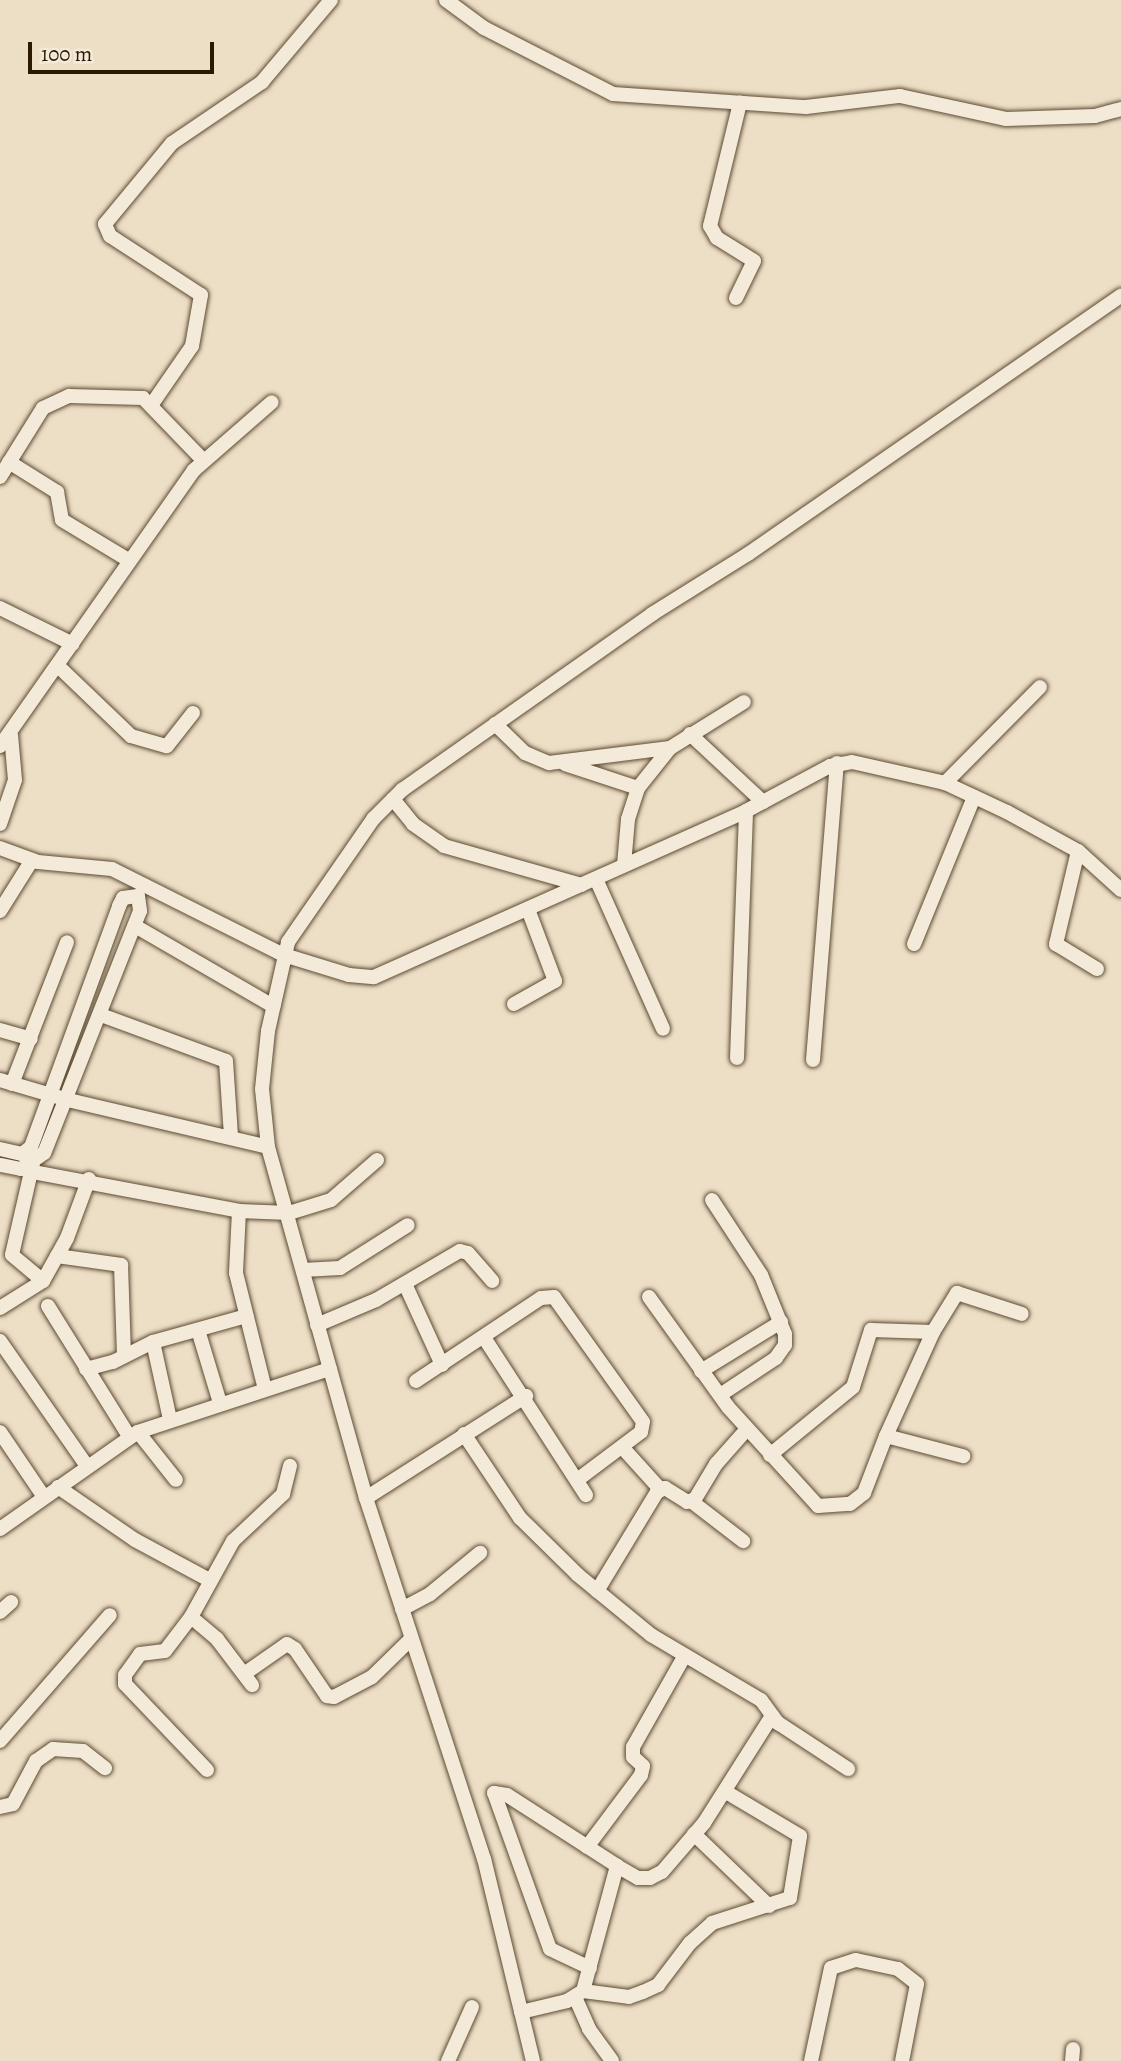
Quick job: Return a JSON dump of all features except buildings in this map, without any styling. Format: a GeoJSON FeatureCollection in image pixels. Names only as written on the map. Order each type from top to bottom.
{"type":"FeatureCollection","features":[{"type":"Feature","properties":{"kind":"street"},"geometry":{"type":"LineString","coordinates":[[152,404],[192,346],[201,295],[110,236],[104,224],[172,143],[262,82],[331,0]]}},
{"type":"Feature","properties":{"kind":"street"},"geometry":{"type":"LineString","coordinates":[[446,0],[484,28],[613,94],[806,107],[900,96],[1006,119],[1096,116],[1121,108]]}},
{"type":"Feature","properties":{"kind":"street"},"geometry":{"type":"LineString","coordinates":[[736,298],[754,261],[717,238],[710,226],[740,103]]}},
{"type":"Feature","properties":{"kind":"street"},"geometry":{"type":"LineString","coordinates":[[533,2061],[484,1859],[366,1499],[289,1213],[268,1147],[262,1089],[284,956],[295,926],[374,818],[393,799],[495,724],[1121,296]]}},
{"type":"Feature","properties":{"kind":"street"},"geometry":{"type":"LineString","coordinates":[[0,477],[43,408],[60,398],[123,395],[152,404],[203,460]]}},
{"type":"Feature","properties":{"kind":"street"},"geometry":{"type":"LineString","coordinates":[[0,746],[11,735],[203,460],[272,402]]}},
{"type":"Feature","properties":{"kind":"street"},"geometry":{"type":"LineString","coordinates":[[9,462],[57,492],[61,520],[130,561]]}},
{"type":"Feature","properties":{"kind":"street"},"geometry":{"type":"LineString","coordinates":[[0,608],[73,644]]}},
{"type":"Feature","properties":{"kind":"street"},"geometry":{"type":"LineString","coordinates":[[58,666],[133,737],[144,736],[167,746],[193,713]]}},
{"type":"Feature","properties":{"kind":"street"},"geometry":{"type":"LineString","coordinates":[[945,783],[1040,687]]}},
{"type":"Feature","properties":{"kind":"street"},"geometry":{"type":"LineString","coordinates":[[624,865],[628,820],[638,788],[670,748],[744,702]]}},
{"type":"Feature","properties":{"kind":"street"},"geometry":{"type":"LineString","coordinates":[[495,724],[533,758],[561,763],[638,788]]}},
{"type":"Feature","properties":{"kind":"street"},"geometry":{"type":"LineString","coordinates":[[690,734],[762,802]]}},
{"type":"Feature","properties":{"kind":"street"},"geometry":{"type":"LineString","coordinates":[[0,824],[15,780],[11,735]]}},
{"type":"Feature","properties":{"kind":"street"},"geometry":{"type":"LineString","coordinates":[[561,763],[670,748]]}},
{"type":"Feature","properties":{"kind":"street"},"geometry":{"type":"LineString","coordinates":[[813,1060],[837,763]]}},
{"type":"Feature","properties":{"kind":"street"},"geometry":{"type":"LineString","coordinates":[[0,848],[32,860],[112,869],[284,956],[349,975],[374,977],[746,811],[837,763],[865,763],[945,783],[974,797],[1078,851],[1121,890]]}},
{"type":"Feature","properties":{"kind":"street"},"geometry":{"type":"LineString","coordinates":[[914,944],[974,797]]}},
{"type":"Feature","properties":{"kind":"street"},"geometry":{"type":"LineString","coordinates":[[393,799],[413,824],[444,846],[589,882],[663,1029]]}},
{"type":"Feature","properties":{"kind":"street"},"geometry":{"type":"LineString","coordinates":[[737,1058],[746,811]]}},
{"type":"Feature","properties":{"kind":"street"},"geometry":{"type":"LineString","coordinates":[[1078,851],[1056,944],[1097,969]]}},
{"type":"Feature","properties":{"kind":"street"},"geometry":{"type":"LineString","coordinates":[[0,911],[32,860]]}},
{"type":"Feature","properties":{"kind":"street"},"geometry":{"type":"LineString","coordinates":[[33,1168],[44,1153],[68,1100],[135,926],[141,898],[129,895],[119,906],[31,1147],[33,1168],[12,1255],[43,1281]]}},
{"type":"Feature","properties":{"kind":"street"},"geometry":{"type":"LineString","coordinates":[[514,1004],[555,981],[528,909]]}},
{"type":"Feature","properties":{"kind":"street"},"geometry":{"type":"LineString","coordinates":[[135,926],[274,1006]]}},
{"type":"Feature","properties":{"kind":"street"},"geometry":{"type":"LineString","coordinates":[[67,942],[32,1039],[6,1082],[68,1100],[268,1147]]}},
{"type":"Feature","properties":{"kind":"street"},"geometry":{"type":"LineString","coordinates":[[101,1014],[226,1061],[231,1137]]}},
{"type":"Feature","properties":{"kind":"street"},"geometry":{"type":"LineString","coordinates":[[0,1030],[32,1039]]}},
{"type":"Feature","properties":{"kind":"street"},"geometry":{"type":"LineString","coordinates":[[0,1149],[22,1154],[31,1147]]}},
{"type":"Feature","properties":{"kind":"street"},"geometry":{"type":"LineString","coordinates":[[0,1165],[33,1168],[239,1211],[289,1213],[331,1200],[377,1160]]}},
{"type":"Feature","properties":{"kind":"street"},"geometry":{"type":"LineString","coordinates":[[0,1308],[43,1281],[57,1256],[89,1179]]}},
{"type":"Feature","properties":{"kind":"street"},"geometry":{"type":"LineString","coordinates":[[712,1200],[755,1264],[781,1322],[785,1345],[781,1352],[720,1395]]}},
{"type":"Feature","properties":{"kind":"street"},"geometry":{"type":"LineString","coordinates":[[239,1211],[236,1265],[265,1389]]}},
{"type":"Feature","properties":{"kind":"street"},"geometry":{"type":"LineString","coordinates":[[303,1270],[340,1268],[408,1225]]}},
{"type":"Feature","properties":{"kind":"street"},"geometry":{"type":"LineString","coordinates":[[317,1325],[405,1284],[460,1251],[468,1253],[492,1281]]}},
{"type":"Feature","properties":{"kind":"street"},"geometry":{"type":"LineString","coordinates":[[57,1256],[121,1265],[124,1356]]}},
{"type":"Feature","properties":{"kind":"street"},"geometry":{"type":"LineString","coordinates":[[405,1284],[442,1365]]}},
{"type":"Feature","properties":{"kind":"street"},"geometry":{"type":"LineString","coordinates":[[649,1297],[747,1429],[818,1506],[841,1506],[864,1493],[886,1436],[933,1332],[957,1293],[1022,1314]]}},
{"type":"Feature","properties":{"kind":"street"},"geometry":{"type":"LineString","coordinates":[[416,1381],[485,1339],[541,1298],[559,1301],[642,1422],[641,1432],[577,1480]]}},
{"type":"Feature","properties":{"kind":"street"},"geometry":{"type":"LineString","coordinates":[[48,1307],[86,1369],[134,1434],[176,1480]]}},
{"type":"Feature","properties":{"kind":"street"},"geometry":{"type":"LineString","coordinates":[[86,1369],[124,1356],[153,1342],[246,1316]]}},
{"type":"Feature","properties":{"kind":"street"},"geometry":{"type":"LineString","coordinates":[[701,1370],[781,1322]]}},
{"type":"Feature","properties":{"kind":"street"},"geometry":{"type":"LineString","coordinates":[[198,1329],[220,1402]]}},
{"type":"Feature","properties":{"kind":"street"},"geometry":{"type":"LineString","coordinates":[[770,1455],[853,1387],[871,1330],[933,1332]]}},
{"type":"Feature","properties":{"kind":"street"},"geometry":{"type":"LineString","coordinates":[[485,1339],[526,1396],[586,1495]]}},
{"type":"Feature","properties":{"kind":"street"},"geometry":{"type":"LineString","coordinates":[[0,1341],[87,1465]]}},
{"type":"Feature","properties":{"kind":"street"},"geometry":{"type":"LineString","coordinates":[[153,1342],[170,1419]]}},
{"type":"Feature","properties":{"kind":"street"},"geometry":{"type":"LineString","coordinates":[[0,1529],[134,1434],[220,1402],[330,1369]]}},
{"type":"Feature","properties":{"kind":"street"},"geometry":{"type":"LineString","coordinates":[[366,1499],[526,1396]]}},
{"type":"Feature","properties":{"kind":"street"},"geometry":{"type":"LineString","coordinates":[[691,1502],[747,1429]]}},
{"type":"Feature","properties":{"kind":"street"},"geometry":{"type":"LineString","coordinates":[[0,1432],[44,1497]]}},
{"type":"Feature","properties":{"kind":"street"},"geometry":{"type":"LineString","coordinates":[[464,1434],[520,1518],[597,1591],[684,1657],[761,1700],[772,1716],[848,1769]]}},
{"type":"Feature","properties":{"kind":"street"},"geometry":{"type":"LineString","coordinates":[[886,1436],[963,1456]]}},
{"type":"Feature","properties":{"kind":"street"},"geometry":{"type":"LineString","coordinates":[[622,1447],[660,1489],[691,1502],[743,1541]]}},
{"type":"Feature","properties":{"kind":"street"},"geometry":{"type":"LineString","coordinates":[[207,1770],[124,1679],[140,1654],[165,1651],[191,1617],[233,1541],[283,1494],[290,1466]]}},
{"type":"Feature","properties":{"kind":"street"},"geometry":{"type":"LineString","coordinates":[[58,1487],[135,1540],[211,1581]]}},
{"type":"Feature","properties":{"kind":"street"},"geometry":{"type":"LineString","coordinates":[[597,1591],[660,1489]]}},
{"type":"Feature","properties":{"kind":"street"},"geometry":{"type":"LineString","coordinates":[[402,1609],[429,1594],[480,1553]]}},
{"type":"Feature","properties":{"kind":"street"},"geometry":{"type":"LineString","coordinates":[[0,1741],[110,1615]]}},
{"type":"Feature","properties":{"kind":"street"},"geometry":{"type":"LineString","coordinates":[[191,1617],[248,1679],[287,1644],[295,1649],[327,1696],[334,1697],[372,1677],[411,1639]]}},
{"type":"Feature","properties":{"kind":"street"},"geometry":{"type":"LineString","coordinates":[[587,1847],[641,1775],[643,1766],[633,1757],[633,1747],[684,1657]]}},
{"type":"Feature","properties":{"kind":"street"},"geometry":{"type":"LineString","coordinates":[[590,1968],[550,1949],[494,1793],[507,1794],[638,1878],[657,1877],[726,1792],[772,1716]]}},
{"type":"Feature","properties":{"kind":"street"},"geometry":{"type":"LineString","coordinates":[[0,1807],[13,1804],[36,1760],[53,1749],[83,1751],[105,1768]]}},
{"type":"Feature","properties":{"kind":"street"},"geometry":{"type":"LineString","coordinates":[[522,2012],[579,1994],[629,1997],[643,1992],[670,1972],[701,1930],[790,1898],[802,1840],[793,1830],[726,1792]]}},
{"type":"Feature","properties":{"kind":"street"},"geometry":{"type":"LineString","coordinates":[[694,1834],[769,1906]]}},
{"type":"Feature","properties":{"kind":"street"},"geometry":{"type":"LineString","coordinates":[[612,2061],[589,2029],[579,1994],[590,1968],[617,1866]]}},
{"type":"Feature","properties":{"kind":"street"},"geometry":{"type":"LineString","coordinates":[[811,2061],[831,1968],[856,1960],[898,1969],[917,1984],[902,2061]]}},
{"type":"Feature","properties":{"kind":"street"},"geometry":{"type":"LineString","coordinates":[[448,2061],[472,2007]]}}]}
